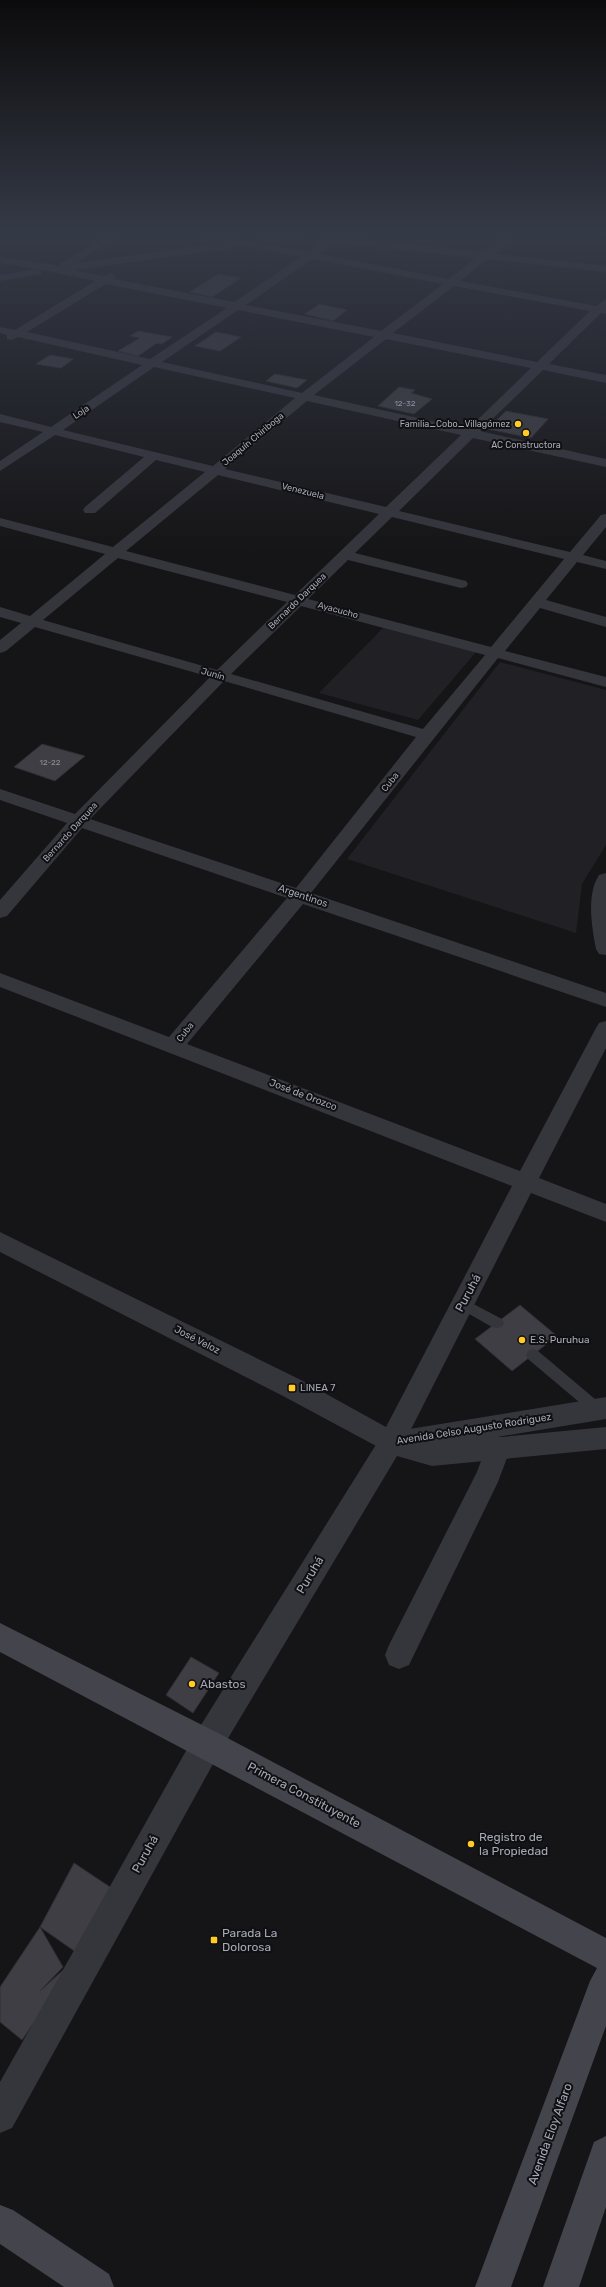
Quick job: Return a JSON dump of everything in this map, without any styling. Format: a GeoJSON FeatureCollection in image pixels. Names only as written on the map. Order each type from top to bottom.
{"type":"FeatureCollection","features":[{"type":"Feature","properties":{"kind":"main road","name":"Primera Constituyente"},"geometry":{"type":"LineString","coordinates":[[0,1636],[606,1956]]}},
{"type":"Feature","properties":{"kind":"main road","name":"Avenida Eloy Alfaro"},"geometry":{"type":"LineString","coordinates":[[493,2287],[604,1996]]}},
{"type":"Feature","properties":{"kind":"main road"},"geometry":{"type":"LineString","coordinates":[[561,2287],[606,2154]]}},
{"type":"Feature","properties":{"kind":"main road"},"geometry":{"type":"LineString","coordinates":[[0,2223],[96,2287]]}},
{"type":"Feature","properties":{"kind":"street"},"geometry":{"type":"LineString","coordinates":[[59,343],[606,463]]}},
{"type":"Feature","properties":{"kind":"street","name":"Loja"},"geometry":{"type":"LineString","coordinates":[[0,467],[183,343]]}},
{"type":"Feature","properties":{"kind":"street","name":"Joaquín Chiriboga"},"geometry":{"type":"LineString","coordinates":[[0,648],[117,553],[304,396],[374,343]]}},
{"type":"Feature","properties":{"kind":"street"},"geometry":{"type":"LineString","coordinates":[[423,343],[606,379]]}},
{"type":"Feature","properties":{"kind":"street","name":"Bernardo Darquea"},"geometry":{"type":"LineString","coordinates":[[0,912],[78,821],[220,676],[298,599],[565,343]]}},
{"type":"Feature","properties":{"kind":"street","name":"Venezuela"},"geometry":{"type":"LineString","coordinates":[[0,418],[606,565]]}},
{"type":"Feature","properties":{"kind":"street"},"geometry":{"type":"LineString","coordinates":[[90,510],[154,455]]}},
{"type":"Feature","properties":{"kind":"street","name":"Cuba"},"geometry":{"type":"LineString","coordinates":[[174,1046],[300,895],[427,735],[606,518]]}},
{"type":"Feature","properties":{"kind":"street","name":"Ayacucho"},"geometry":{"type":"LineString","coordinates":[[0,522],[298,599],[606,682]]}},
{"type":"Feature","properties":{"kind":"street"},"geometry":{"type":"LineString","coordinates":[[344,555],[460,584]]}},
{"type":"Feature","properties":{"kind":"street"},"geometry":{"type":"LineString","coordinates":[[537,602],[606,622]]}},
{"type":"Feature","properties":{"kind":"street","name":"Junín"},"geometry":{"type":"LineString","coordinates":[[0,612],[427,735]]}},
{"type":"Feature","properties":{"kind":"street","name":"Argentinos"},"geometry":{"type":"LineString","coordinates":[[0,794],[606,1000]]}},
{"type":"Feature","properties":{"kind":"street"},"geometry":{"type":"LineString","coordinates":[[606,879],[603,887],[602,918],[606,949]]}},
{"type":"Feature","properties":{"kind":"street","name":"José de Orozco"},"geometry":{"type":"LineString","coordinates":[[0,980],[606,1213]]}},
{"type":"Feature","properties":{"kind":"street","name":"Puruhá"},"geometry":{"type":"LineString","coordinates":[[0,2116],[207,1744],[391,1443],[462,1303],[527,1182],[606,1028]]}},
{"type":"Feature","properties":{"kind":"street","name":"José Veloz"},"geometry":{"type":"LineString","coordinates":[[0,1241],[292,1388],[391,1443]]}},
{"type":"Feature","properties":{"kind":"street","name":"Avenida Celso Augusto Rodriguez"},"geometry":{"type":"LineString","coordinates":[[391,1443],[602,1409]]}},
{"type":"Feature","properties":{"kind":"street","name":"Avenida Celso Augusto Rodriguez"},"geometry":{"type":"LineString","coordinates":[[391,1443],[432,1455],[498,1447],[606,1438]]}},
{"type":"Feature","properties":{"kind":"street"},"geometry":{"type":"LineString","coordinates":[[399,1655],[489,1474],[498,1447]]}},
{"type":"Feature","properties":{"kind":"lane"},"geometry":{"type":"LineString","coordinates":[[462,1303],[496,1323]]}},
{"type":"Feature","properties":{"kind":"lane"},"geometry":{"type":"LineString","coordinates":[[533,1355],[602,1409]]}},
{"type":"Feature","properties":{"kind":"shaded area"},"geometry":{"type":"Polygon","coordinates":[[[383,628],[476,652],[418,720],[319,693],[383,628]]]}},
{"type":"Feature","properties":{"kind":"shaded area"},"geometry":{"type":"Polygon","coordinates":[[[500,662],[606,690],[606,845],[582,884],[576,933],[347,859],[500,662]]]}},
{"type":"Feature","properties":{"kind":"building"},"geometry":{"type":"Polygon","coordinates":[[[132,343],[164,343],[157,343],[138,356],[118,351],[132,343]]]}},
{"type":"Feature","properties":{"kind":"building"},"geometry":{"type":"Polygon","coordinates":[[[200,343],[232,343],[220,351],[195,346],[200,343]]]}},
{"type":"Feature","properties":{"kind":"building"},"geometry":{"type":"Polygon","coordinates":[[[50,355],[73,359],[61,368],[36,364],[50,355]]]}},
{"type":"Feature","properties":{"kind":"building"},"geometry":{"type":"Polygon","coordinates":[[[275,374],[307,380],[297,388],[266,381],[275,374]]]}},
{"type":"Feature","properties":{"kind":"building"},"geometry":{"type":"Polygon","coordinates":[[[399,387],[415,390],[411,393],[432,399],[414,414],[378,406],[399,387]]]}},
{"type":"Feature","properties":{"kind":"building","name":"Familia_Cobo_Villagómez"},"geometry":{"type":"Polygon","coordinates":[[[506,411],[548,419],[531,438],[488,429],[506,411]]]}},
{"type":"Feature","properties":{"kind":"building"},"geometry":{"type":"Polygon","coordinates":[[[42,744],[85,756],[55,781],[14,767],[42,744]]]}},
{"type":"Feature","properties":{"kind":"building"},"geometry":{"type":"Polygon","coordinates":[[[520,1305],[557,1336],[512,1371],[475,1339],[520,1305]]]}},
{"type":"Feature","properties":{"kind":"building","name":"Abastos"},"geometry":{"type":"Polygon","coordinates":[[[191,1657],[219,1673],[193,1713],[166,1695],[191,1657]]]}},
{"type":"Feature","properties":{"kind":"building"},"geometry":{"type":"Polygon","coordinates":[[[74,1863],[116,1891],[80,1955],[40,1927],[74,1863]]]}},
{"type":"Feature","properties":{"kind":"building"},"geometry":{"type":"Polygon","coordinates":[[[40,1927],[63,1967],[40,1991],[80,1955],[22,2040],[0,2022],[0,1987],[40,1927]]]}},
{"type":"Feature","properties":{"kind":"place","name":"Familia_Cobo_Villagómez"},"geometry":{"type":"Point","coordinates":[518,424]}},
{"type":"Feature","properties":{"kind":"place","name":"AC Constructora"},"geometry":{"type":"Point","coordinates":[526,433]}},
{"type":"Feature","properties":{"kind":"place","name":"E.S. Puruhua"},"geometry":{"type":"Point","coordinates":[522,1340]}},
{"type":"Feature","properties":{"kind":"place","name":"LINEA 7"},"geometry":{"type":"Point","coordinates":[292,1388]}},
{"type":"Feature","properties":{"kind":"place","name":"Abastos"},"geometry":{"type":"Point","coordinates":[192,1684]}},
{"type":"Feature","properties":{"kind":"place","name":"Registro de la Propiedad"},"geometry":{"type":"Point","coordinates":[471,1844]}},
{"type":"Feature","properties":{"kind":"place","name":"Parada La Dolorosa"},"geometry":{"type":"Point","coordinates":[214,1940]}}]}
